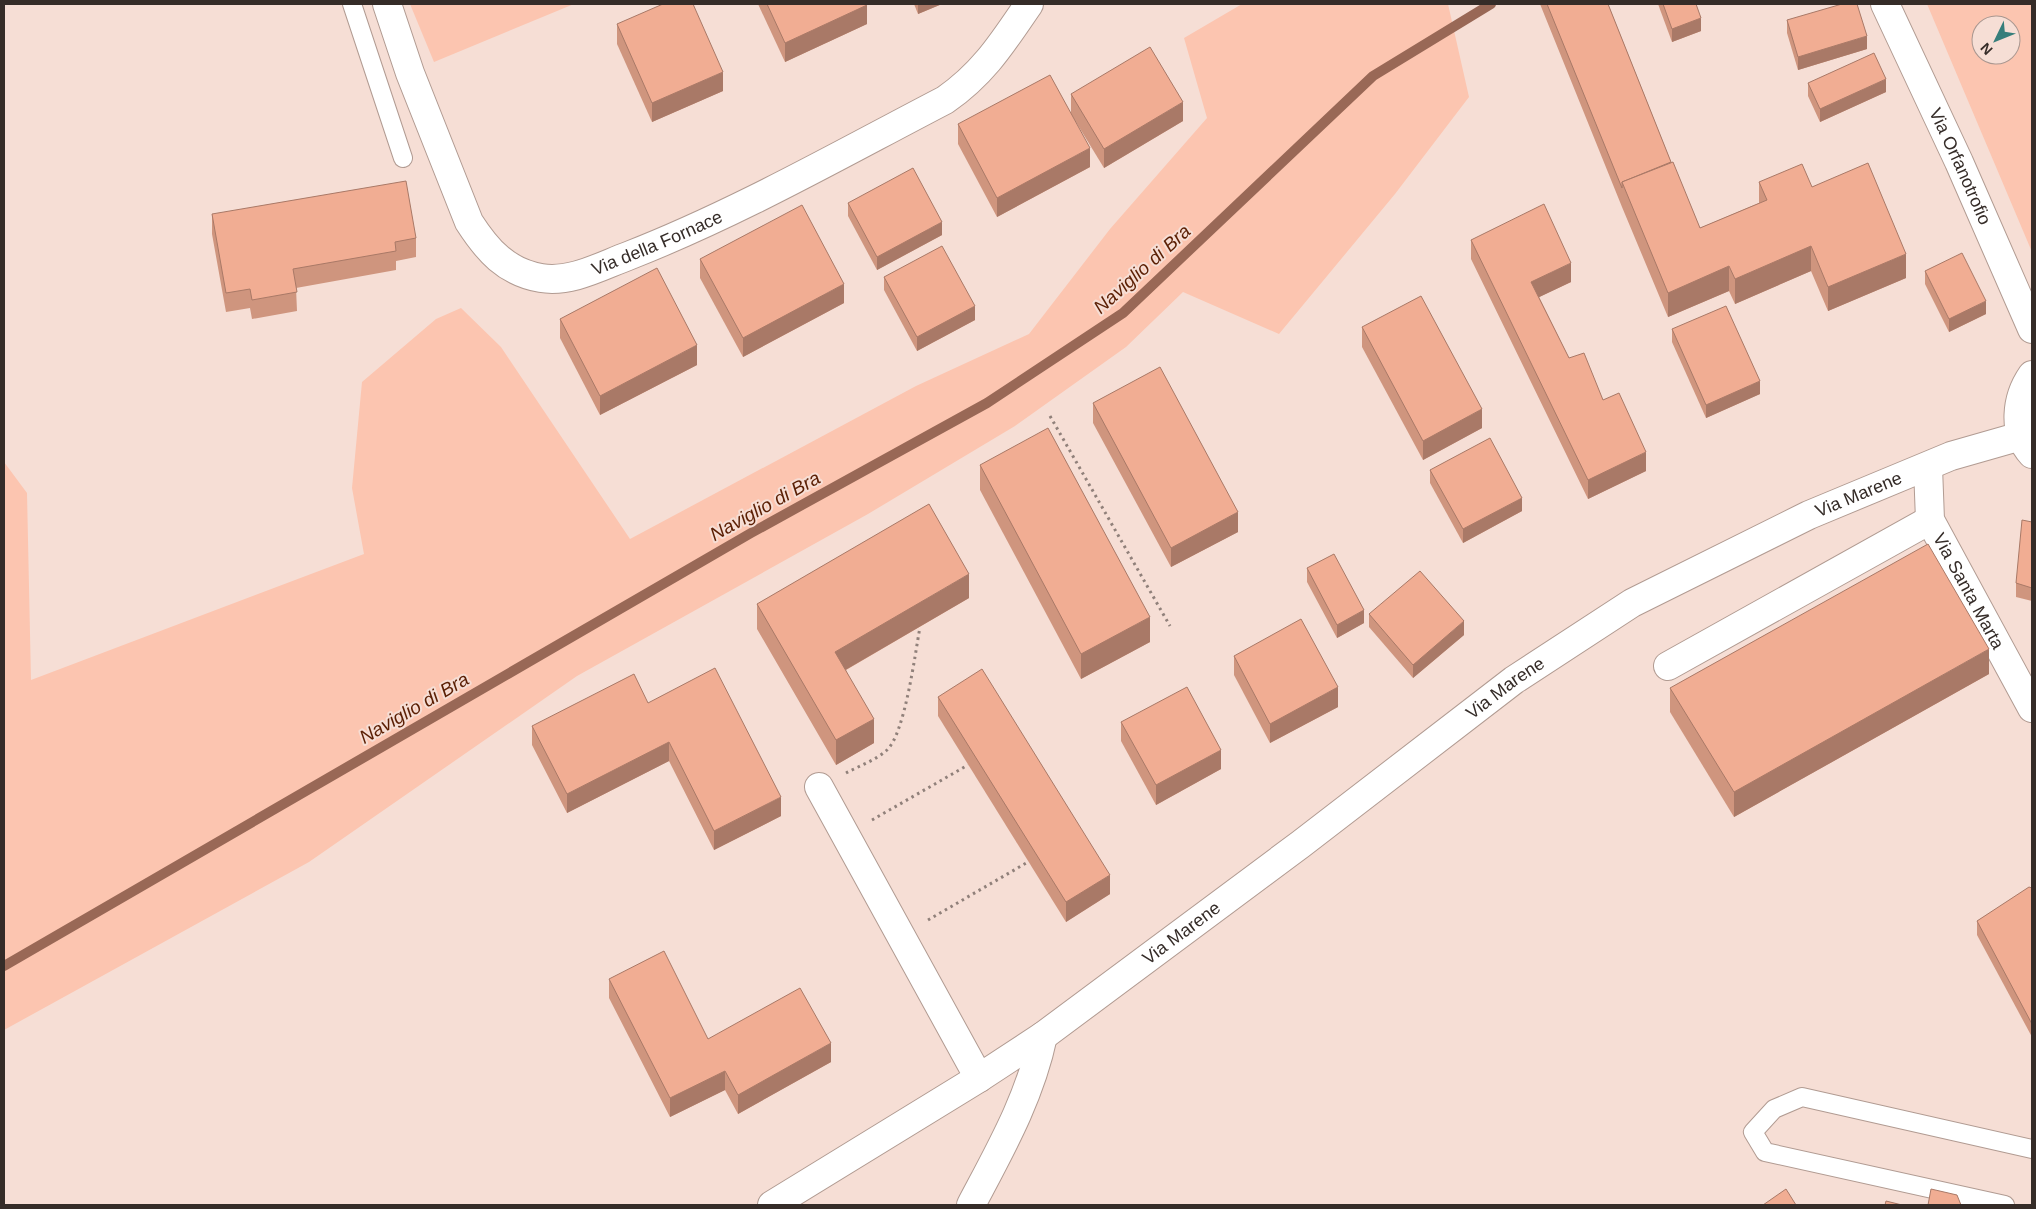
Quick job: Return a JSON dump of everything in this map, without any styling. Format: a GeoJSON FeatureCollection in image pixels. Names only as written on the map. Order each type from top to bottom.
{"type":"FeatureCollection","features":[{"type":"Feature","properties":{"kind":"street","name":"Via della Fornace"},"geometry":{"type":"LineString","coordinates":[[387,4],[410,72],[469,222],[480,240],[497,258],[516,271],[542,278],[575,277],[687,233],[946,100],[966,86],[984,68],[1030,4]]}},
{"type":"Feature","properties":{"kind":"street","name":"Via Orfanotrofio"},"geometry":{"type":"LineString","coordinates":[[1885,4],[1959,162],[2032,329]]}},
{"type":"Feature","properties":{"kind":"street","name":"Via Marene"},"geometry":{"type":"LineString","coordinates":[[772,1205],[979,1078],[1043,1036],[1301,844],[1514,680],[1624,608],[1694,571],[1809,515],[1951,456],[2027,445],[2017,415],[2020,401],[2032,375]]}},
{"type":"Feature","properties":{"kind":"street","name":"Via Santa Marta"},"geometry":{"type":"LineString","coordinates":[[1928,467],[1930,520],[2032,708]]}},
{"type":"Feature","properties":{"kind":"street"},"geometry":{"type":"LineString","coordinates":[[1668,666],[1930,520]]}},
{"type":"Feature","properties":{"kind":"street"},"geometry":{"type":"LineString","coordinates":[[819,788],[979,1078]]}},
{"type":"Feature","properties":{"kind":"street"},"geometry":{"type":"LineString","coordinates":[[971,1205],[1015,1122],[1036,1068],[1043,1036]]}},
{"type":"Feature","properties":{"kind":"lane"},"geometry":{"type":"LineString","coordinates":[[352,4],[403,158]]}},
{"type":"Feature","properties":{"kind":"lane"},"geometry":{"type":"LineString","coordinates":[[2005,1205],[1765,1152],[1753,1132],[1774,1110],[1802,1096],[2032,1149]]}},
{"type":"Feature","properties":{"kind":"path"},"geometry":{"type":"LineString","coordinates":[[1050,416],[1170,626]]}},
{"type":"Feature","properties":{"kind":"path"},"geometry":{"type":"LineString","coordinates":[[819,788],[887,750],[906,706],[920,627]]}},
{"type":"Feature","properties":{"kind":"path"},"geometry":{"type":"LineString","coordinates":[[846,835],[968,765]]}},
{"type":"Feature","properties":{"kind":"path"},"geometry":{"type":"LineString","coordinates":[[901,936],[1028,862]]}},
{"type":"Feature","properties":{"kind":"shaded area"},"geometry":{"type":"Polygon","coordinates":[[[410,4],[574,4],[434,62],[410,4]]]}},
{"type":"Feature","properties":{"kind":"shaded area"},"geometry":{"type":"Polygon","coordinates":[[[1242,4],[1448,4],[1469,97],[1395,194],[1279,334],[1183,292],[1126,347],[1015,426],[868,514],[577,676],[309,862],[4,1030],[4,462],[27,493],[31,680],[364,554],[352,488],[362,382],[436,319],[461,308],[501,347],[630,539],[916,386],[1029,334],[1110,229],[1207,118],[1184,38],[1242,4]]]}},
{"type":"Feature","properties":{"kind":"shaded area"},"geometry":{"type":"Polygon","coordinates":[[[1927,4],[2032,4],[2032,252],[1927,4]]]}},
{"type":"Feature","properties":{"kind":"building"},"geometry":{"type":"Polygon","coordinates":[[[663,4],[693,4],[723,72],[652,103],[617,24],[663,4]]]}},
{"type":"Feature","properties":{"kind":"building"},"geometry":{"type":"Polygon","coordinates":[[[767,4],[867,4],[867,5],[785,43],[767,4]]]}},
{"type":"Feature","properties":{"kind":"building"},"geometry":{"type":"Polygon","coordinates":[[[1547,4],[1608,4],[1671,162],[1622,182],[1622,188],[1547,4]]]}},
{"type":"Feature","properties":{"kind":"building"},"geometry":{"type":"Polygon","coordinates":[[[1663,4],[1696,4],[1701,18],[1672,29],[1663,4]]]}},
{"type":"Feature","properties":{"kind":"building"},"geometry":{"type":"Polygon","coordinates":[[[1842,4],[1857,4],[1867,36],[1798,57],[1787,20],[1842,4]]]}},
{"type":"Feature","properties":{"kind":"building"},"geometry":{"type":"Polygon","coordinates":[[[1150,47],[1183,102],[1104,149],[1071,94],[1150,47]]]}},
{"type":"Feature","properties":{"kind":"building"},"geometry":{"type":"Polygon","coordinates":[[[1874,53],[1886,79],[1820,109],[1808,83],[1874,53]]]}},
{"type":"Feature","properties":{"kind":"building"},"geometry":{"type":"Polygon","coordinates":[[[1050,75],[1090,148],[997,198],[958,124],[1050,75]]]}},
{"type":"Feature","properties":{"kind":"building"},"geometry":{"type":"Polygon","coordinates":[[[1673,162],[1700,228],[1767,200],[1759,182],[1802,164],[1812,187],[1868,163],[1906,254],[1828,287],[1811,246],[1735,279],[1729,266],[1668,293],[1622,182],[1673,162]]]}},
{"type":"Feature","properties":{"kind":"building"},"geometry":{"type":"Polygon","coordinates":[[[913,168],[942,222],[877,257],[848,203],[913,168]]]}},
{"type":"Feature","properties":{"kind":"building"},"geometry":{"type":"Polygon","coordinates":[[[406,181],[416,238],[395,242],[396,251],[293,269],[297,292],[252,300],[250,289],[226,293],[212,214],[406,181]]]}},
{"type":"Feature","properties":{"kind":"building"},"geometry":{"type":"Polygon","coordinates":[[[1544,204],[1571,263],[1531,282],[1569,358],[1584,353],[1603,400],[1619,393],[1646,452],[1588,480],[1471,240],[1544,204]]]}},
{"type":"Feature","properties":{"kind":"building"},"geometry":{"type":"Polygon","coordinates":[[[802,205],[844,284],[743,338],[700,259],[802,205]]]}},
{"type":"Feature","properties":{"kind":"building"},"geometry":{"type":"Polygon","coordinates":[[[942,246],[975,306],[917,337],[884,277],[942,246]]]}},
{"type":"Feature","properties":{"kind":"building"},"geometry":{"type":"Polygon","coordinates":[[[1962,253],[1986,301],[1949,319],[1925,271],[1962,253]]]}},
{"type":"Feature","properties":{"kind":"building"},"geometry":{"type":"Polygon","coordinates":[[[657,268],[697,345],[600,396],[560,319],[657,268]]]}},
{"type":"Feature","properties":{"kind":"building"},"geometry":{"type":"Polygon","coordinates":[[[1421,296],[1482,409],[1423,441],[1362,327],[1421,296]]]}},
{"type":"Feature","properties":{"kind":"building"},"geometry":{"type":"Polygon","coordinates":[[[1726,306],[1760,381],[1706,405],[1672,329],[1726,306]]]}},
{"type":"Feature","properties":{"kind":"building"},"geometry":{"type":"Polygon","coordinates":[[[1160,367],[1238,512],[1171,548],[1093,403],[1160,367]]]}},
{"type":"Feature","properties":{"kind":"building"},"geometry":{"type":"Polygon","coordinates":[[[1048,428],[1150,617],[1081,654],[980,465],[1048,428]]]}},
{"type":"Feature","properties":{"kind":"building"},"geometry":{"type":"Polygon","coordinates":[[[1490,438],[1522,498],[1463,529],[1430,470],[1490,438]]]}},
{"type":"Feature","properties":{"kind":"building"},"geometry":{"type":"Polygon","coordinates":[[[929,504],[969,574],[835,652],[874,719],[836,740],[757,604],[929,504]]]}},
{"type":"Feature","properties":{"kind":"building"},"geometry":{"type":"Polygon","coordinates":[[[2022,520],[2032,522],[2032,588],[2016,583],[2022,520]]]}},
{"type":"Feature","properties":{"kind":"building"},"geometry":{"type":"Polygon","coordinates":[[[1928,544],[1989,649],[1734,792],[1670,688],[1928,544]]]}},
{"type":"Feature","properties":{"kind":"building"},"geometry":{"type":"Polygon","coordinates":[[[1334,554],[1364,610],[1337,625],[1307,568],[1334,554]]]}},
{"type":"Feature","properties":{"kind":"building"},"geometry":{"type":"Polygon","coordinates":[[[1420,571],[1464,621],[1413,665],[1369,614],[1420,571]]]}},
{"type":"Feature","properties":{"kind":"building"},"geometry":{"type":"Polygon","coordinates":[[[1301,619],[1338,687],[1270,724],[1234,656],[1301,619]]]}},
{"type":"Feature","properties":{"kind":"building"},"geometry":{"type":"Polygon","coordinates":[[[715,668],[781,797],[714,831],[669,742],[567,794],[532,726],[634,674],[648,703],[715,668]]]}},
{"type":"Feature","properties":{"kind":"building"},"geometry":{"type":"Polygon","coordinates":[[[982,669],[1110,875],[1066,902],[938,697],[982,669]]]}},
{"type":"Feature","properties":{"kind":"building"},"geometry":{"type":"Polygon","coordinates":[[[1187,687],[1221,750],[1156,785],[1121,722],[1187,687]]]}},
{"type":"Feature","properties":{"kind":"building"},"geometry":{"type":"Polygon","coordinates":[[[2029,887],[2032,888],[2032,1024],[1977,921],[2029,887]]]}},
{"type":"Feature","properties":{"kind":"building"},"geometry":{"type":"Polygon","coordinates":[[[664,951],[708,1039],[800,988],[831,1043],[738,1095],[725,1071],[670,1098],[609,979],[664,951]]]}},
{"type":"Feature","properties":{"kind":"building"},"geometry":{"type":"Polygon","coordinates":[[[1786,1189],[1796,1205],[1763,1205],[1786,1189]]]}},
{"type":"Feature","properties":{"kind":"building"},"geometry":{"type":"Polygon","coordinates":[[[1931,1189],[1957,1195],[1961,1205],[1928,1205],[1931,1189]]]}},
{"type":"Feature","properties":{"kind":"building"},"geometry":{"type":"Polygon","coordinates":[[[1886,1201],[1902,1205],[1885,1205],[1886,1201]]]}},
{"type":"Feature","properties":{"kind":"waterway","name":"Naviglio di Bra"},"geometry":{"type":"LineString","coordinates":[[4,966],[751,533],[987,403],[1123,313],[1373,76],[1491,4]]}}]}
